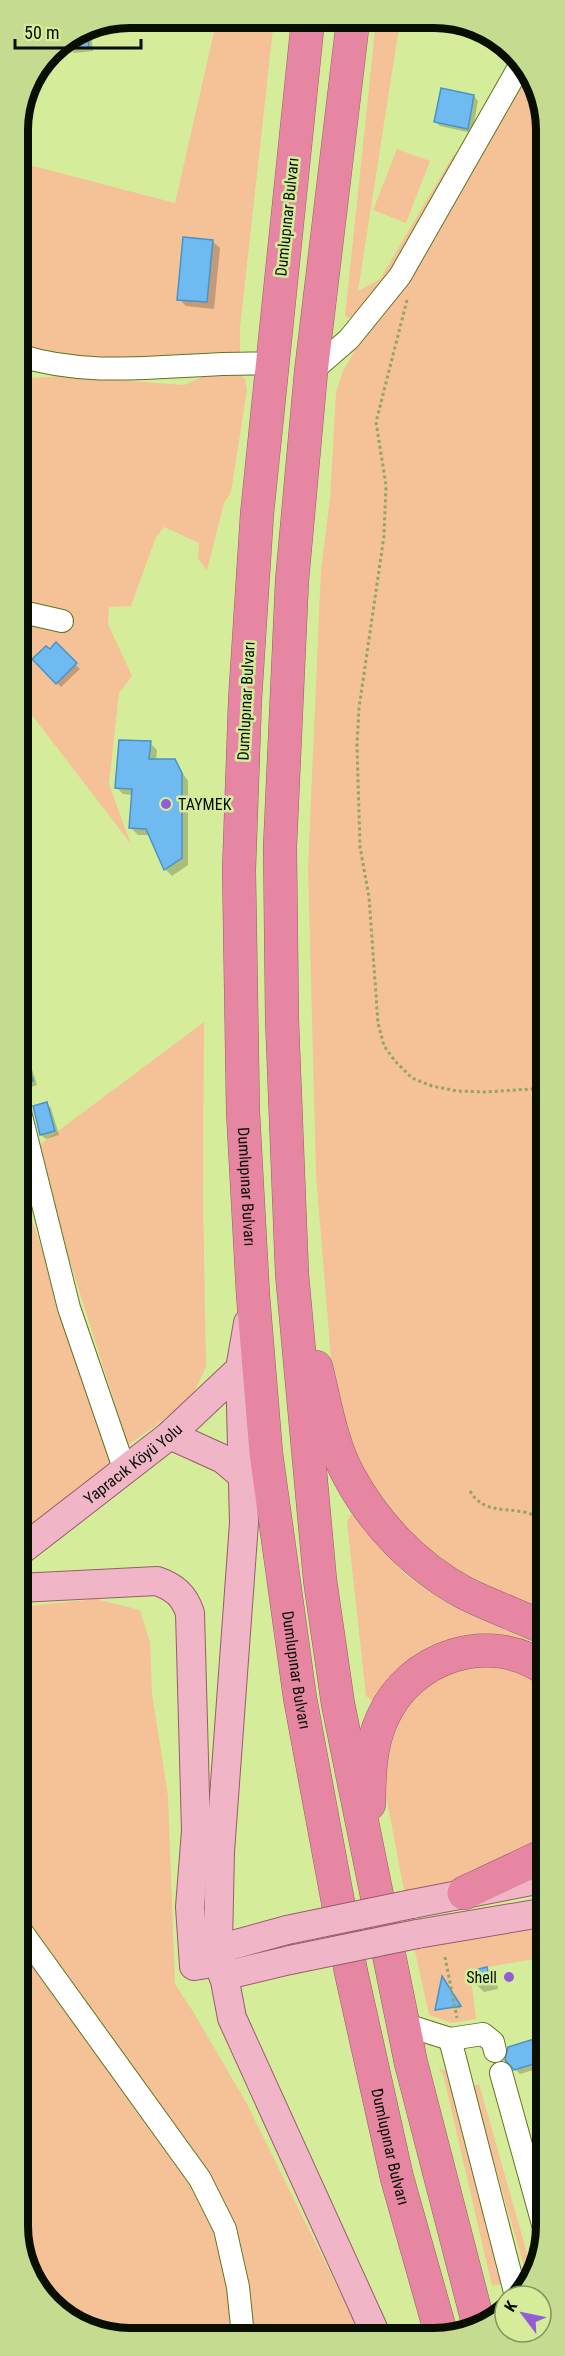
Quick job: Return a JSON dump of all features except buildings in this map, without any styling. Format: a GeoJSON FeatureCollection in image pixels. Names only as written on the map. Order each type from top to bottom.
{"type":"FeatureCollection","features":[{"type":"Feature","properties":{"kind":"highway","name":"Dumlupınar Bulvarı"},"geometry":{"type":"LineString","coordinates":[[307,28],[257,514],[244,712],[238,870],[243,1112],[253,1295],[266,1453],[300,1698],[361,2018],[397,2178],[439,2328]]}},
{"type":"Feature","properties":{"kind":"highway"},"geometry":{"type":"LineString","coordinates":[[352,28],[311,372],[292,581],[280,847],[282,1019],[292,1274],[320,1580],[338,1704],[403,2024],[440,2179],[477,2318]]}},
{"type":"Feature","properties":{"kind":"highway"},"geometry":{"type":"LineString","coordinates":[[292,1274],[339,1451],[349,1476],[368,1505],[400,1545],[436,1576],[462,1591],[536,1624]]}},
{"type":"Feature","properties":{"kind":"highway"},"geometry":{"type":"LineString","coordinates":[[370,1863],[369,1779],[376,1738],[382,1718],[403,1686],[433,1663],[453,1654],[475,1650],[497,1650],[517,1655],[536,1664]]}},
{"type":"Feature","properties":{"kind":"highway"},"geometry":{"type":"LineString","coordinates":[[464,1893],[536,1859]]}},
{"type":"Feature","properties":{"kind":"main road"},"geometry":{"type":"LineString","coordinates":[[253,1295],[240,1369],[244,1523],[220,1852],[221,1962],[232,2018],[373,2328]]}},
{"type":"Feature","properties":{"kind":"main road","name":"Yapracık Köyü Yolu"},"geometry":{"type":"LineString","coordinates":[[28,1545],[170,1435],[240,1369]]}},
{"type":"Feature","properties":{"kind":"main road"},"geometry":{"type":"LineString","coordinates":[[170,1435],[223,1459],[243,1476]]}},
{"type":"Feature","properties":{"kind":"main road"},"geometry":{"type":"LineString","coordinates":[[28,1588],[157,1581],[174,1589],[186,1601],[190,1613],[196,1831],[190,1907],[194,1966],[221,1962],[290,1960],[417,1934],[536,1914]]}},
{"type":"Feature","properties":{"kind":"main road"},"geometry":{"type":"LineString","coordinates":[[221,1962],[287,1930],[536,1880]]}},
{"type":"Feature","properties":{"kind":"street"},"geometry":{"type":"LineString","coordinates":[[311,372],[349,339],[400,276],[517,71]]}},
{"type":"Feature","properties":{"kind":"street"},"geometry":{"type":"LineString","coordinates":[[29,360],[140,369],[228,362],[272,364]]}},
{"type":"Feature","properties":{"kind":"street"},"geometry":{"type":"LineString","coordinates":[[29,616],[62,621]]}},
{"type":"Feature","properties":{"kind":"street"},"geometry":{"type":"LineString","coordinates":[[29,1146],[69,1308],[125,1471]]}},
{"type":"Feature","properties":{"kind":"street"},"geometry":{"type":"LineString","coordinates":[[28,1941],[200,2179],[225,2229],[238,2287],[242,2328]]}},
{"type":"Feature","properties":{"kind":"street"},"geometry":{"type":"LineString","coordinates":[[403,2024],[456,2038],[483,2034],[493,2042],[495,2051]]}},
{"type":"Feature","properties":{"kind":"street"},"geometry":{"type":"LineString","coordinates":[[456,2038],[513,2284]]}},
{"type":"Feature","properties":{"kind":"street"},"geometry":{"type":"LineString","coordinates":[[501,2073],[536,2162]]}},
{"type":"Feature","properties":{"kind":"path"},"geometry":{"type":"LineString","coordinates":[[409,295],[400,318],[376,422],[386,485],[384,536],[359,708],[360,847],[369,897],[378,1023],[384,1046],[412,1078],[432,1086],[457,1091],[486,1092],[536,1089]]}},
{"type":"Feature","properties":{"kind":"path"},"geometry":{"type":"LineString","coordinates":[[470,1491],[476,1501],[487,1507],[536,1516]]}},
{"type":"Feature","properties":{"kind":"path"},"geometry":{"type":"LineString","coordinates":[[445,1957],[456,2038]]}},
{"type":"Feature","properties":{"kind":"shaded area"},"geometry":{"type":"Polygon","coordinates":[[[215,28],[273,28],[240,328],[240,355],[175,364],[29,353],[29,165],[175,203],[215,28]]]}},
{"type":"Feature","properties":{"kind":"shaded area"},"geometry":{"type":"Polygon","coordinates":[[[375,28],[399,28],[358,291],[380,279],[454,154],[456,166],[403,255],[354,316],[348,318],[345,316],[375,28]]]}},
{"type":"Feature","properties":{"kind":"shaded area"},"geometry":{"type":"Polygon","coordinates":[[[522,79],[536,117],[536,1609],[451,1566],[423,1546],[388,1511],[356,1459],[332,1371],[316,1175],[308,867],[321,569],[330,499],[336,392],[343,371],[522,79]]]}},
{"type":"Feature","properties":{"kind":"shaded area"},"geometry":{"type":"Polygon","coordinates":[[[397,149],[430,161],[406,223],[373,210],[397,149]]]}},
{"type":"Feature","properties":{"kind":"shaded area"},"geometry":{"type":"Polygon","coordinates":[[[235,370],[245,379],[247,390],[231,492],[224,503],[207,570],[198,559],[199,543],[164,527],[156,537],[131,606],[109,607],[108,624],[132,676],[119,693],[109,784],[131,844],[29,711],[29,379],[64,376],[184,385],[213,372],[235,370]]]}},
{"type":"Feature","properties":{"kind":"shaded area"},"geometry":{"type":"Polygon","coordinates":[[[204,1022],[203,1193],[206,1367],[190,1401],[128,1445],[59,1227],[38,1146],[204,1022]]]}},
{"type":"Feature","properties":{"kind":"shaded area"},"geometry":{"type":"Polygon","coordinates":[[[28,1210],[114,1467],[28,1529],[28,1210]]]}},
{"type":"Feature","properties":{"kind":"shaded area"},"geometry":{"type":"Polygon","coordinates":[[[351,1514],[403,1572],[419,1585],[453,1606],[536,1644],[536,1654],[500,1639],[374,1702],[366,1696],[347,1522],[351,1514]]]}},
{"type":"Feature","properties":{"kind":"shaded area"},"geometry":{"type":"Polygon","coordinates":[[[96,1599],[140,1610],[150,1642],[152,1693],[168,1796],[175,1984],[247,2104],[358,2328],[130,2328],[110,2326],[85,2317],[68,2307],[49,2288],[39,2271],[32,2252],[28,2226],[28,1606],[96,1599]]]}},
{"type":"Feature","properties":{"kind":"shaded area"},"geometry":{"type":"Polygon","coordinates":[[[502,1663],[536,1680],[536,1851],[533,1854],[439,1887],[404,1890],[385,1791],[384,1751],[391,1724],[416,1690],[456,1669],[502,1663]]]}},
{"type":"Feature","properties":{"kind":"shaded area"},"geometry":{"type":"Polygon","coordinates":[[[536,1926],[536,1959],[470,1970],[476,2019],[452,2023],[429,2015],[414,1947],[536,1926]]]}},
{"type":"Feature","properties":{"kind":"shaded area"},"geometry":{"type":"Polygon","coordinates":[[[438,2068],[447,2071],[458,2105],[503,2284],[492,2286],[443,2074],[438,2068]]]}},
{"type":"Feature","properties":{"kind":"shaded area"},"geometry":{"type":"Polygon","coordinates":[[[479,2084],[530,2263],[525,2270],[472,2086],[479,2084]]]}},
{"type":"Feature","properties":{"kind":"place","name":"TAYMEK"},"geometry":{"type":"Point","coordinates":[166,804]}},
{"type":"Feature","properties":{"kind":"place","name":"Shell"},"geometry":{"type":"Point","coordinates":[509,1977]}}]}
